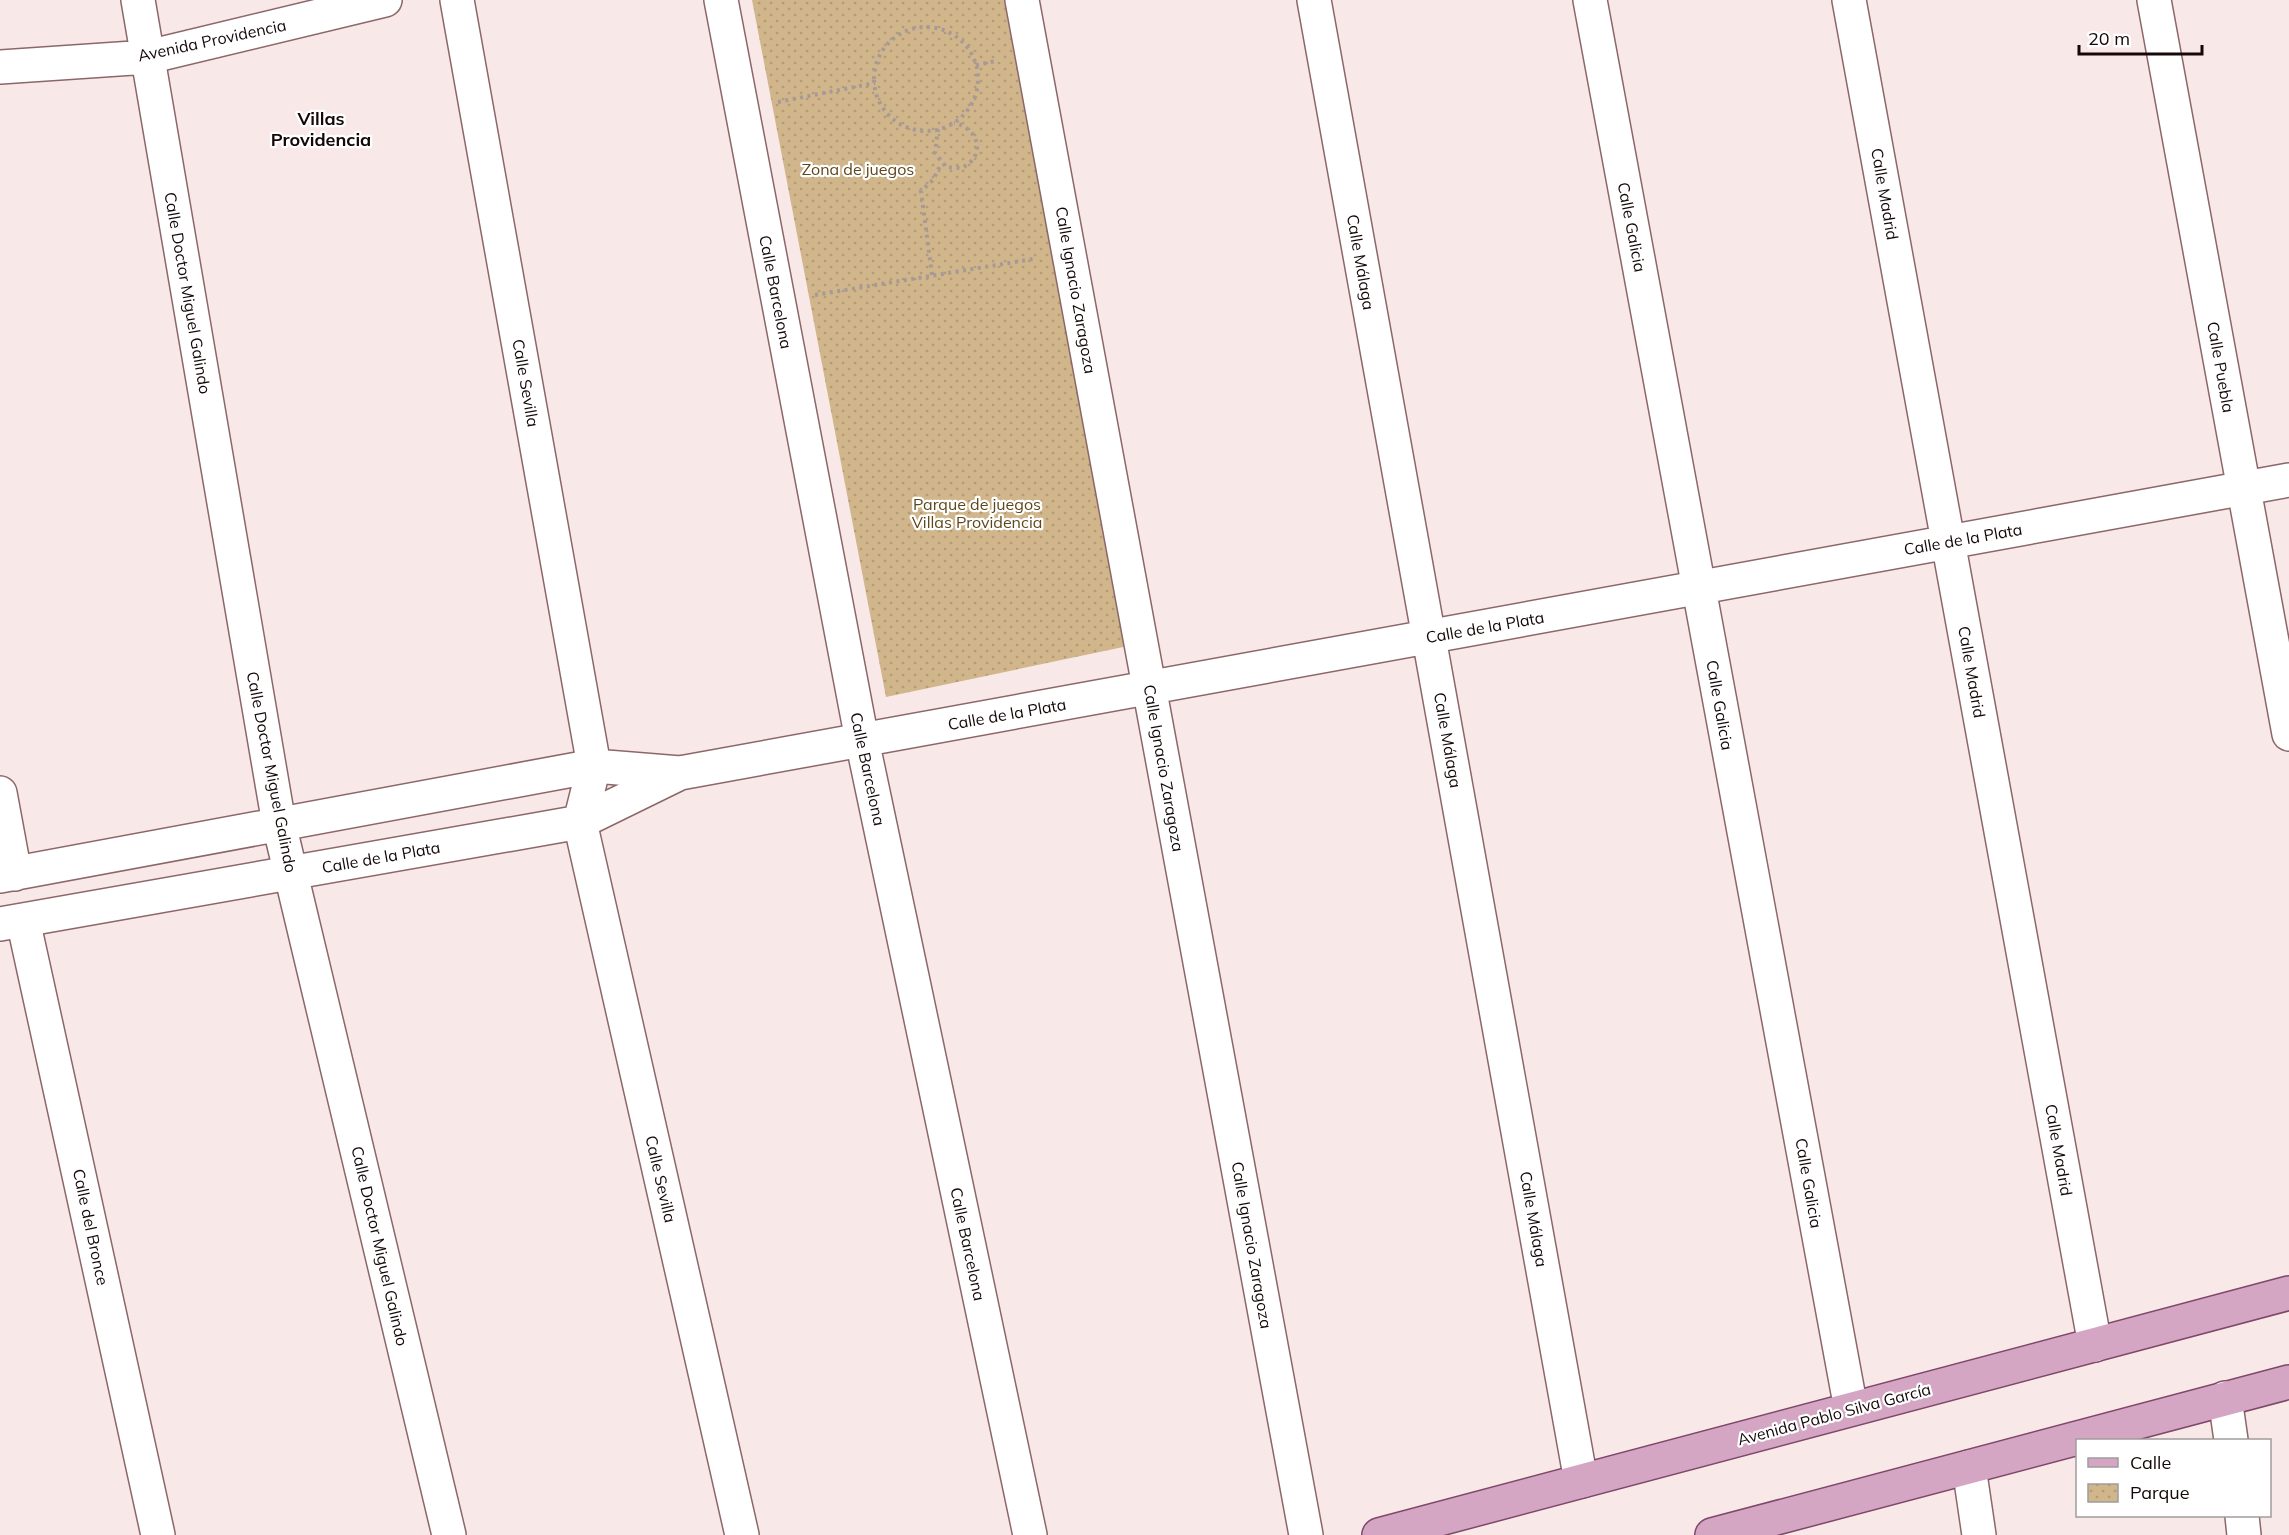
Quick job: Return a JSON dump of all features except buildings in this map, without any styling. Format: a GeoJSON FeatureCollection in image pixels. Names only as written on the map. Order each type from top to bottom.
{"type":"FeatureCollection","features":[{"type":"Feature","properties":{"kind":"main road","name":"Avenida Pablo Silva García"},"geometry":{"type":"LineString","coordinates":[[1379,1535],[2289,1293]]}},
{"type":"Feature","properties":{"kind":"main road"},"geometry":{"type":"LineString","coordinates":[[1712,1535],[2289,1382]]}},
{"type":"Feature","properties":{"kind":"street","name":"Calle Doctor Miguel Galindo"},"geometry":{"type":"LineString","coordinates":[[138,0],[279,824],[449,1535]]}},
{"type":"Feature","properties":{"kind":"street","name":"Avenida Providencia"},"geometry":{"type":"LineString","coordinates":[[0,68],[148,57],[385,0]]}},
{"type":"Feature","properties":{"kind":"street","name":"Calle Sevilla"},"geometry":{"type":"LineString","coordinates":[[457,0],[594,766]]}},
{"type":"Feature","properties":{"kind":"street","name":"Calle Barcelona"},"geometry":{"type":"LineString","coordinates":[[721,0],[862,740],[1030,1535]]}},
{"type":"Feature","properties":{"kind":"street","name":"Calle Ignacio Zaragoza"},"geometry":{"type":"LineString","coordinates":[[1022,0],[1306,1535]]}},
{"type":"Feature","properties":{"kind":"street","name":"Calle Málaga"},"geometry":{"type":"LineString","coordinates":[[1314,0],[1581,1481]]}},
{"type":"Feature","properties":{"kind":"street","name":"Calle Galicia"},"geometry":{"type":"LineString","coordinates":[[1590,0],[1851,1409]]}},
{"type":"Feature","properties":{"kind":"street","name":"Calle Madrid"},"geometry":{"type":"LineString","coordinates":[[1849,0],[2095,1345]]}},
{"type":"Feature","properties":{"kind":"street","name":"Calle Puebla"},"geometry":{"type":"LineString","coordinates":[[2154,0],[2289,734]]}},
{"type":"Feature","properties":{"kind":"street","name":"Calle de la Plata"},"geometry":{"type":"LineString","coordinates":[[7,875],[594,766],[680,773],[2289,480]]}},
{"type":"Feature","properties":{"kind":"street"},"geometry":{"type":"LineString","coordinates":[[580,822],[594,766]]}},
{"type":"Feature","properties":{"kind":"street","name":"Calle de la Plata"},"geometry":{"type":"LineString","coordinates":[[12,922],[580,822],[680,773]]}},
{"type":"Feature","properties":{"kind":"street"},"geometry":{"type":"LineString","coordinates":[[0,793],[7,875]]}},
{"type":"Feature","properties":{"kind":"street","name":"Calle Sevilla"},"geometry":{"type":"LineString","coordinates":[[580,822],[742,1535]]}},
{"type":"Feature","properties":{"kind":"street","name":"Calle del Bronce"},"geometry":{"type":"LineString","coordinates":[[12,922],[158,1535]]}},
{"type":"Feature","properties":{"kind":"street"},"geometry":{"type":"LineString","coordinates":[[2225,1398],[2231,1439]]}},
{"type":"Feature","properties":{"kind":"street"},"geometry":{"type":"LineString","coordinates":[[1969,1467],[1979,1535]]}},
{"type":"Feature","properties":{"kind":"street"},"geometry":{"type":"LineString","coordinates":[[2242,1517],[2244,1535]]}},
{"type":"Feature","properties":{"kind":"path"},"geometry":{"type":"LineString","coordinates":[[917,28],[943,30],[954,35],[971,53],[978,76],[975,98],[963,116],[954,123],[938,129],[919,130],[901,124],[883,107],[874,83],[875,70],[886,47],[894,38],[917,28]]}},
{"type":"Feature","properties":{"kind":"path"},"geometry":{"type":"LineString","coordinates":[[976,65],[999,60]]}},
{"type":"Feature","properties":{"kind":"path"},"geometry":{"type":"LineString","coordinates":[[770,104],[874,83]]}},
{"type":"Feature","properties":{"kind":"path"},"geometry":{"type":"LineString","coordinates":[[938,129],[935,153],[941,164],[953,170],[961,168],[974,159],[978,149],[972,132],[954,123]]}},
{"type":"Feature","properties":{"kind":"path"},"geometry":{"type":"LineString","coordinates":[[932,275],[921,191],[933,180],[941,164]]}},
{"type":"Feature","properties":{"kind":"path"},"geometry":{"type":"LineString","coordinates":[[808,296],[1037,258]]}},
{"type":"Feature","properties":{"kind":"green space","name":"Parque de juegos Villas Providencia"},"geometry":{"type":"Polygon","coordinates":[[[752,0],[1004,0],[1128,646],[886,697],[752,0]]]}},
{"type":"Feature","properties":{"kind":"district","name":"Villas Providencia"},"geometry":{"type":"Point","coordinates":[321,129]}},
{"type":"Feature","properties":{"kind":"park label","name":"Zona de juegos"},"geometry":{"type":"Point","coordinates":[858,169]}}]}
